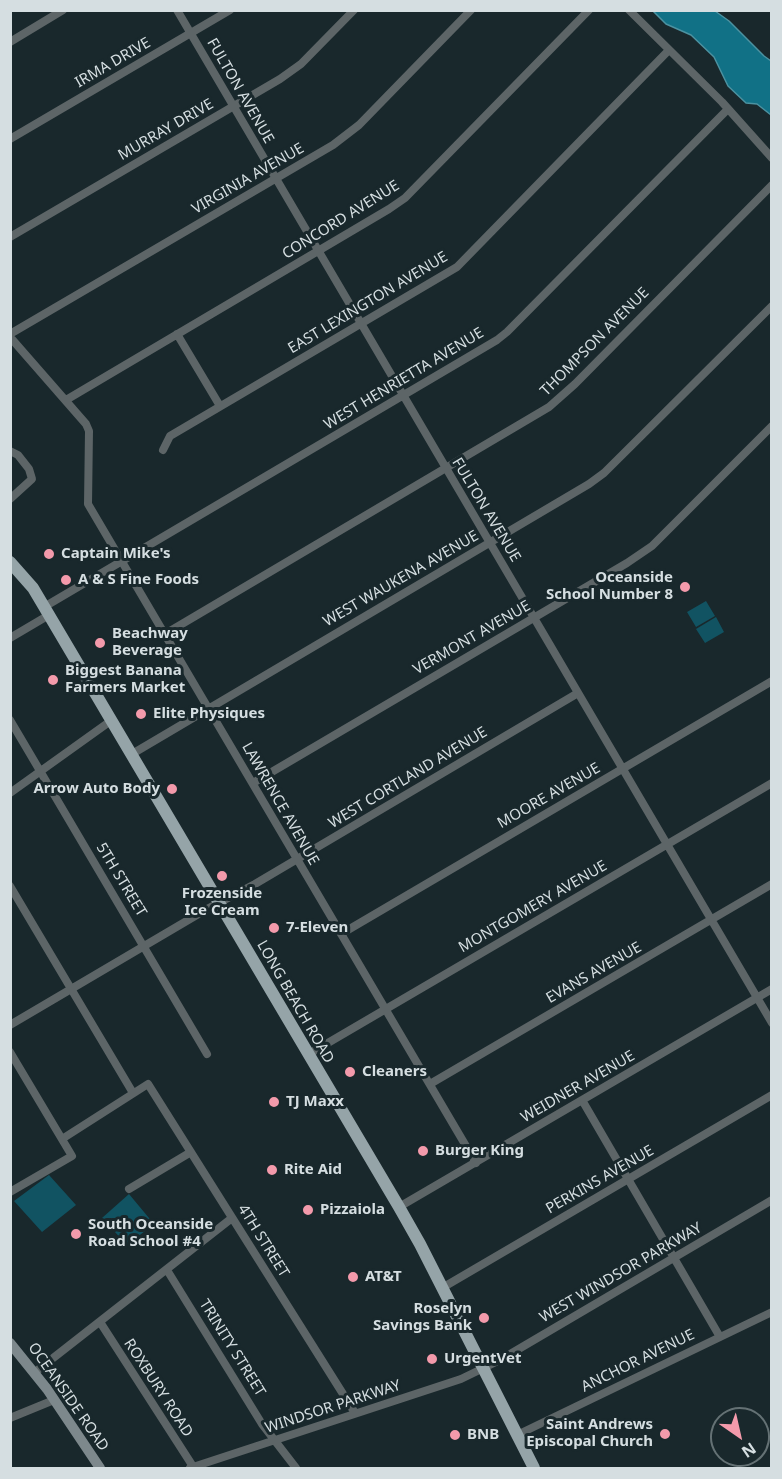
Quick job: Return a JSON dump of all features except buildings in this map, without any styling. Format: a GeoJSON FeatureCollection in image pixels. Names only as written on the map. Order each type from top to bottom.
{"type":"FeatureCollection","features":[{"type":"Feature","properties":{"kind":"main road","name":"LONG BEACH ROAD"},"geometry":{"type":"LineString","coordinates":[[10,562],[33,588],[399,1208],[534,1468]]}},
{"type":"Feature","properties":{"kind":"main road","name":"OCEANSIDE ROAD"},"geometry":{"type":"LineString","coordinates":[[10,1343],[54,1400],[100,1468]]}},
{"type":"Feature","properties":{"kind":"street"},"geometry":{"type":"LineString","coordinates":[[10,42],[63,10]]}},
{"type":"Feature","properties":{"kind":"street","name":"FULTON AVENUE"},"geometry":{"type":"LineString","coordinates":[[177,10],[771,1023]]}},
{"type":"Feature","properties":{"kind":"street","name":"IRMA DRIVE"},"geometry":{"type":"LineString","coordinates":[[10,139],[230,10]]}},
{"type":"Feature","properties":{"kind":"street","name":"MURRAY DRIVE"},"geometry":{"type":"LineString","coordinates":[[10,237],[301,64],[354,10]]}},
{"type":"Feature","properties":{"kind":"street","name":"VIRGINIA AVENUE"},"geometry":{"type":"LineString","coordinates":[[10,335],[333,145],[359,125],[471,10]]}},
{"type":"Feature","properties":{"kind":"street","name":"CONCORD AVENUE"},"geometry":{"type":"LineString","coordinates":[[66,400],[389,210],[405,198],[589,10]]}},
{"type":"Feature","properties":{"kind":"street"},"geometry":{"type":"LineString","coordinates":[[629,10],[728,109],[771,159]]}},
{"type":"Feature","properties":{"kind":"street","name":"EAST LEXINGTON AVENUE"},"geometry":{"type":"LineString","coordinates":[[163,450],[170,436],[457,267],[669,50]]}},
{"type":"Feature","properties":{"kind":"street","name":"WEST HENRIETTA AVENUE"},"geometry":{"type":"LineString","coordinates":[[10,638],[46,611],[122,561],[479,352],[507,332],[728,109]]}},
{"type":"Feature","properties":{"kind":"street","name":"THOMPSON AVENUE"},"geometry":{"type":"LineString","coordinates":[[165,634],[530,420],[557,400],[771,185]]}},
{"type":"Feature","properties":{"kind":"street","name":"WEST WAUKENA AVENUE"},"geometry":{"type":"LineString","coordinates":[[132,754],[589,484],[604,473],[771,306]]}},
{"type":"Feature","properties":{"kind":"street"},"geometry":{"type":"LineString","coordinates":[[177,334],[220,406]]}},
{"type":"Feature","properties":{"kind":"street","name":"LAWRENCE AVENUE"},"geometry":{"type":"LineString","coordinates":[[10,335],[86,424],[89,431],[88,504],[476,1163]]}},
{"type":"Feature","properties":{"kind":"street","name":"VERMONT AVENUE"},"geometry":{"type":"LineString","coordinates":[[253,783],[627,563],[652,546],[771,426]]}},
{"type":"Feature","properties":{"kind":"street"},"geometry":{"type":"LineString","coordinates":[[10,451],[18,455],[29,469],[32,479],[10,499]]}},
{"type":"Feature","properties":{"kind":"street","name":"MOORE AVENUE"},"geometry":{"type":"LineString","coordinates":[[341,934],[771,681]]}},
{"type":"Feature","properties":{"kind":"street","name":"WEST CORTLAND AVENUE"},"geometry":{"type":"LineString","coordinates":[[10,1025],[578,693]]}},
{"type":"Feature","properties":{"kind":"street","name":"5TH STREET"},"geometry":{"type":"LineString","coordinates":[[10,720],[207,1054]]}},
{"type":"Feature","properties":{"kind":"street"},"geometry":{"type":"LineString","coordinates":[[10,793],[112,720]]}},
{"type":"Feature","properties":{"kind":"street","name":"MONTGOMERY AVENUE"},"geometry":{"type":"LineString","coordinates":[[309,1054],[771,783]]}},
{"type":"Feature","properties":{"kind":"street","name":"EVANS AVENUE"},"geometry":{"type":"LineString","coordinates":[[430,1084],[771,884]]}},
{"type":"Feature","properties":{"kind":"street"},"geometry":{"type":"LineString","coordinates":[[10,886],[133,1094],[62,1138]]}},
{"type":"Feature","properties":{"kind":"street","name":"WEIDNER AVENUE"},"geometry":{"type":"LineString","coordinates":[[399,1208],[771,989]]}},
{"type":"Feature","properties":{"kind":"street"},"geometry":{"type":"LineString","coordinates":[[10,1052],[72,1156],[10,1192]]}},
{"type":"Feature","properties":{"kind":"street","name":"4TH STREET"},"geometry":{"type":"LineString","coordinates":[[133,1094],[148,1084],[355,1413]]}},
{"type":"Feature","properties":{"kind":"street","name":"PERKINS AVENUE"},"geometry":{"type":"LineString","coordinates":[[442,1288],[771,1095]]}},
{"type":"Feature","properties":{"kind":"street"},"geometry":{"type":"LineString","coordinates":[[582,1100],[720,1337]]}},
{"type":"Feature","properties":{"kind":"street"},"geometry":{"type":"LineString","coordinates":[[129,1189],[191,1152]]}},
{"type":"Feature","properties":{"kind":"street","name":"WEST WINDSOR PARKWAY"},"geometry":{"type":"LineString","coordinates":[[483,1369],[771,1200]]}},
{"type":"Feature","properties":{"kind":"street"},"geometry":{"type":"LineString","coordinates":[[34,1373],[232,1218]]}},
{"type":"Feature","properties":{"kind":"street","name":"TRINITY STREET"},"geometry":{"type":"LineString","coordinates":[[167,1270],[262,1424],[296,1468]]}},
{"type":"Feature","properties":{"kind":"street","name":"ANCHOR AVENUE"},"geometry":{"type":"LineString","coordinates":[[517,1435],[771,1312]]}},
{"type":"Feature","properties":{"kind":"street","name":"ROXBURY ROAD"},"geometry":{"type":"LineString","coordinates":[[100,1322],[192,1468]]}},
{"type":"Feature","properties":{"kind":"street","name":"WINDSOR PARKWAY"},"geometry":{"type":"LineString","coordinates":[[192,1468],[461,1379],[483,1369]]}},
{"type":"Feature","properties":{"kind":"street"},"geometry":{"type":"LineString","coordinates":[[10,1418],[54,1400]]}},
{"type":"Feature","properties":{"kind":"shaded area"},"geometry":{"type":"Polygon","coordinates":[[[653,11],[715,11],[729,21],[771,61],[771,115],[757,104],[746,103],[728,86],[714,57],[691,35],[666,24],[653,11]]]}},
{"type":"Feature","properties":{"kind":"shaded area"},"geometry":{"type":"Polygon","coordinates":[[[706,601],[715,616],[696,627],[687,612],[706,601]]]}},
{"type":"Feature","properties":{"kind":"shaded area"},"geometry":{"type":"Polygon","coordinates":[[[716,617],[724,632],[705,643],[696,629],[716,617]]]}},
{"type":"Feature","properties":{"kind":"shaded area"},"geometry":{"type":"Polygon","coordinates":[[[49,1175],[76,1205],[42,1232],[14,1201],[49,1175]]]}},
{"type":"Feature","properties":{"kind":"shaded area"},"geometry":{"type":"Polygon","coordinates":[[[129,1194],[154,1224],[127,1245],[102,1218],[129,1194]]]}},
{"type":"Feature","properties":{"kind":"place","name":"Captain Mike's"},"geometry":{"type":"Point","coordinates":[49,554]}},
{"type":"Feature","properties":{"kind":"place","name":"A & S Fine Foods"},"geometry":{"type":"Point","coordinates":[66,580]}},
{"type":"Feature","properties":{"kind":"place","name":"Oceanside School Number 8"},"geometry":{"type":"Point","coordinates":[685,587]}},
{"type":"Feature","properties":{"kind":"place","name":"Beachway Beverage"},"geometry":{"type":"Point","coordinates":[100,643]}},
{"type":"Feature","properties":{"kind":"place","name":"Biggest Banana Farmers Market"},"geometry":{"type":"Point","coordinates":[53,680]}},
{"type":"Feature","properties":{"kind":"place","name":"Elite Physiques"},"geometry":{"type":"Point","coordinates":[141,714]}},
{"type":"Feature","properties":{"kind":"place","name":"Arrow Auto Body"},"geometry":{"type":"Point","coordinates":[172,789]}},
{"type":"Feature","properties":{"kind":"place","name":"Frozenside Ice Cream"},"geometry":{"type":"Point","coordinates":[222,876]}},
{"type":"Feature","properties":{"kind":"place","name":"7-Eleven"},"geometry":{"type":"Point","coordinates":[274,928]}},
{"type":"Feature","properties":{"kind":"place","name":"Cleaners"},"geometry":{"type":"Point","coordinates":[350,1072]}},
{"type":"Feature","properties":{"kind":"place","name":"TJ Maxx"},"geometry":{"type":"Point","coordinates":[274,1102]}},
{"type":"Feature","properties":{"kind":"place","name":"Burger King"},"geometry":{"type":"Point","coordinates":[423,1151]}},
{"type":"Feature","properties":{"kind":"place","name":"Rite Aid"},"geometry":{"type":"Point","coordinates":[272,1170]}},
{"type":"Feature","properties":{"kind":"place","name":"Pizzaiola"},"geometry":{"type":"Point","coordinates":[308,1210]}},
{"type":"Feature","properties":{"kind":"place","name":"South Oceanside Road School #4"},"geometry":{"type":"Point","coordinates":[76,1234]}},
{"type":"Feature","properties":{"kind":"place","name":"AT&T"},"geometry":{"type":"Point","coordinates":[353,1277]}},
{"type":"Feature","properties":{"kind":"place","name":"Roselyn Savings Bank"},"geometry":{"type":"Point","coordinates":[484,1318]}},
{"type":"Feature","properties":{"kind":"place","name":"UrgentVet"},"geometry":{"type":"Point","coordinates":[432,1359]}},
{"type":"Feature","properties":{"kind":"place","name":"Saint Andrews Episcopal Church"},"geometry":{"type":"Point","coordinates":[665,1434]}},
{"type":"Feature","properties":{"kind":"place","name":"BNB"},"geometry":{"type":"Point","coordinates":[455,1435]}}]}
